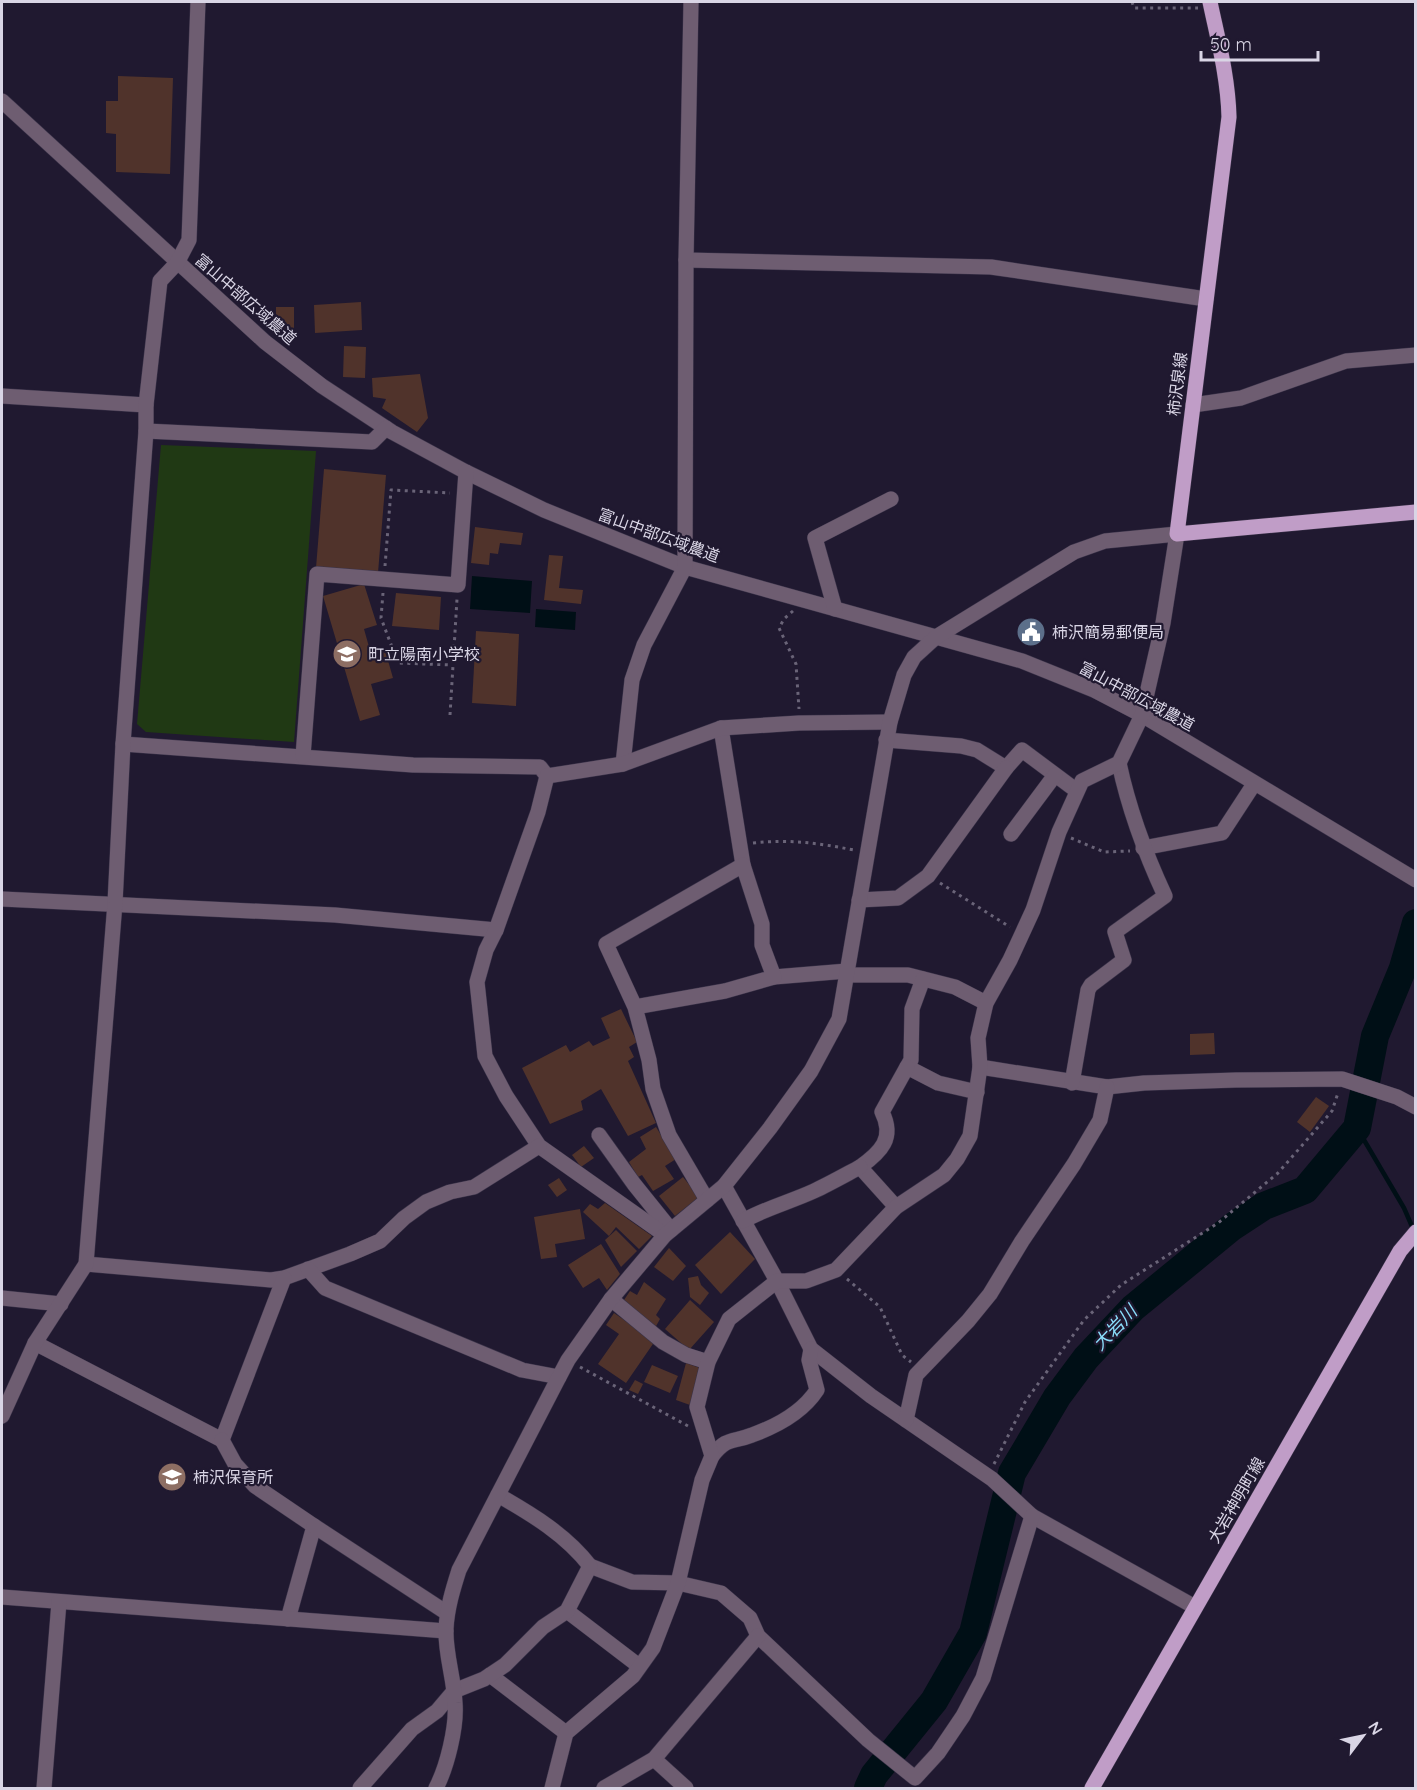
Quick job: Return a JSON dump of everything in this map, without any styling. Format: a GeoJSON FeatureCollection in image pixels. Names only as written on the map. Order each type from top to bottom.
{"type":"FeatureCollection","features":[{"type":"Feature","properties":{"kind":"main road","name":"柿沢泉線"},"geometry":{"type":"LineString","coordinates":[[1178,534],[1228,117],[1228,90],[1211,5]]}},
{"type":"Feature","properties":{"kind":"main road"},"geometry":{"type":"LineString","coordinates":[[1178,534],[1416,512]]}},
{"type":"Feature","properties":{"kind":"main road","name":"大岩神明町線"},"geometry":{"type":"LineString","coordinates":[[1092,1788],[1373,1297],[1400,1251],[1416,1232]]}},
{"type":"Feature","properties":{"kind":"street"},"geometry":{"type":"LineString","coordinates":[[2,1416],[35,1343],[86,1264],[115,903],[123,744],[146,405],[160,281],[177,263],[189,240],[198,2]]}},
{"type":"Feature","properties":{"kind":"street"},"geometry":{"type":"LineString","coordinates":[[623,764],[632,680],[644,645],[685,567],[686,260],[691,2]]}},
{"type":"Feature","properties":{"kind":"street","name":"富山中部広域農道"},"geometry":{"type":"LineString","coordinates":[[2,101],[265,342],[322,386],[386,428],[466,472],[544,510],[685,567],[1022,661],[1095,690],[1416,880]]}},
{"type":"Feature","properties":{"kind":"street"},"geometry":{"type":"LineString","coordinates":[[686,260],[990,267],[1206,299]]}},
{"type":"Feature","properties":{"kind":"street"},"geometry":{"type":"LineString","coordinates":[[1193,405],[1241,399],[1346,361],[1402,355],[1416,356]]}},
{"type":"Feature","properties":{"kind":"street"},"geometry":{"type":"LineString","coordinates":[[2,396],[146,405]]}},
{"type":"Feature","properties":{"kind":"street"},"geometry":{"type":"LineString","coordinates":[[146,431],[372,442],[386,428]]}},
{"type":"Feature","properties":{"kind":"street"},"geometry":{"type":"LineString","coordinates":[[303,756],[317,574],[458,585],[466,472]]}},
{"type":"Feature","properties":{"kind":"street"},"geometry":{"type":"LineString","coordinates":[[835,609],[815,538],[891,499]]}},
{"type":"Feature","properties":{"kind":"street"},"geometry":{"type":"LineString","coordinates":[[436,1788],[442,1777],[453,1731],[456,1704],[446,1631],[448,1603],[459,1570],[559,1377],[568,1360],[611,1299],[668,1232],[724,1186],[770,1128],[812,1071],[838,1019],[886,740],[904,675],[914,657],[936,637],[1074,552],[1105,541],[1178,534],[1163,623],[1142,716],[1119,763],[1082,781],[1059,832],[1034,910],[986,1003],[978,1038],[980,1067],[970,1136],[957,1159],[944,1175],[896,1207],[836,1270],[806,1281],[777,1281],[729,1319],[708,1362],[697,1407],[712,1456]]}},
{"type":"Feature","properties":{"kind":"street"},"geometry":{"type":"LineString","coordinates":[[547,776],[623,764],[721,728],[799,723],[890,722]]}},
{"type":"Feature","properties":{"kind":"street"},"geometry":{"type":"LineString","coordinates":[[721,728],[743,866],[762,924],[762,945],[774,977]]}},
{"type":"Feature","properties":{"kind":"street"},"geometry":{"type":"LineString","coordinates":[[886,740],[961,746],[977,750],[1006,768]]}},
{"type":"Feature","properties":{"kind":"street"},"geometry":{"type":"LineString","coordinates":[[123,744],[413,765],[540,767],[547,776]]}},
{"type":"Feature","properties":{"kind":"street"},"geometry":{"type":"LineString","coordinates":[[859,900],[898,898],[928,876],[1006,768],[1022,750],[1077,791]]}},
{"type":"Feature","properties":{"kind":"street"},"geometry":{"type":"LineString","coordinates":[[1072,1083],[1088,990],[1092,984],[1124,960],[1115,932],[1164,896],[1143,848],[1119,763]]}},
{"type":"Feature","properties":{"kind":"street"},"geometry":{"type":"LineString","coordinates":[[1011,834],[1055,775]]}},
{"type":"Feature","properties":{"kind":"street"},"geometry":{"type":"LineString","coordinates":[[547,776],[538,812],[496,930],[486,950],[477,982],[484,1056],[506,1096],[539,1146],[668,1232]]}},
{"type":"Feature","properties":{"kind":"street"},"geometry":{"type":"LineString","coordinates":[[1143,848],[1222,832],[1254,784]]}},
{"type":"Feature","properties":{"kind":"street"},"geometry":{"type":"LineString","coordinates":[[707,1200],[669,1135],[653,1089],[643,1030],[606,944],[743,866]]}},
{"type":"Feature","properties":{"kind":"street"},"geometry":{"type":"LineString","coordinates":[[2,899],[335,915],[496,930]]}},
{"type":"Feature","properties":{"kind":"street"},"geometry":{"type":"LineString","coordinates":[[635,1007],[725,991],[774,977],[847,973],[908,975],[956,987],[986,1003]]}},
{"type":"Feature","properties":{"kind":"street"},"geometry":{"type":"LineString","coordinates":[[743,1221],[763,1209],[779,1206],[814,1191],[860,1167],[884,1144],[887,1136],[887,1123],[882,1112],[911,1060],[912,1009],[923,979]]}},
{"type":"Feature","properties":{"kind":"street"},"geometry":{"type":"LineString","coordinates":[[907,1067],[938,1083],[977,1092]]}},
{"type":"Feature","properties":{"kind":"street"},"geometry":{"type":"LineString","coordinates":[[980,1067],[1107,1088],[1144,1083],[1342,1079],[1397,1097],[1416,1107]]}},
{"type":"Feature","properties":{"kind":"street"},"geometry":{"type":"LineString","coordinates":[[906,1420],[916,1375],[968,1322],[990,1294],[1022,1240],[1095,1129],[1100,1120],[1107,1088]]}},
{"type":"Feature","properties":{"kind":"street"},"geometry":{"type":"LineString","coordinates":[[599,1135],[668,1232]]}},
{"type":"Feature","properties":{"kind":"street"},"geometry":{"type":"LineString","coordinates":[[86,1264],[271,1280],[284,1278],[380,1240],[426,1202],[450,1192],[474,1187],[539,1146]]}},
{"type":"Feature","properties":{"kind":"street"},"geometry":{"type":"LineString","coordinates":[[860,1167],[896,1207]]}},
{"type":"Feature","properties":{"kind":"street"},"geometry":{"type":"LineString","coordinates":[[724,1186],[777,1281],[811,1349],[906,1420],[990,1478],[1032,1516],[1195,1607]]}},
{"type":"Feature","properties":{"kind":"street"},"geometry":{"type":"LineString","coordinates":[[308,1269],[325,1288],[336,1293],[522,1370],[559,1377]]}},
{"type":"Feature","properties":{"kind":"street"},"geometry":{"type":"LineString","coordinates":[[222,1440],[284,1278]]}},
{"type":"Feature","properties":{"kind":"street"},"geometry":{"type":"LineString","coordinates":[[2,1298],[62,1304]]}},
{"type":"Feature","properties":{"kind":"street"},"geometry":{"type":"LineString","coordinates":[[611,1299],[663,1342],[686,1355],[708,1362]]}},
{"type":"Feature","properties":{"kind":"street"},"geometry":{"type":"LineString","coordinates":[[35,1343],[222,1440],[235,1464],[255,1486],[447,1613]]}},
{"type":"Feature","properties":{"kind":"street"},"geometry":{"type":"LineString","coordinates":[[557,1786],[566,1733],[633,1676],[653,1648],[678,1583],[702,1480],[712,1456],[720,1446],[732,1439],[767,1430],[798,1412],[812,1398],[817,1390],[809,1360],[811,1349]]}},
{"type":"Feature","properties":{"kind":"street"},"geometry":{"type":"LineString","coordinates":[[498,1496],[539,1519],[577,1549],[590,1566],[632,1582],[678,1583],[721,1593],[750,1618],[758,1636],[868,1740],[915,1778],[944,1744],[963,1716],[983,1678],[1032,1516]]}},
{"type":"Feature","properties":{"kind":"street"},"geometry":{"type":"LineString","coordinates":[[288,1619],[314,1526]]}},
{"type":"Feature","properties":{"kind":"street"},"geometry":{"type":"LineString","coordinates":[[360,1788],[412,1729],[437,1711],[454,1691],[490,1676],[543,1627],[567,1611],[590,1566]]}},
{"type":"Feature","properties":{"kind":"street"},"geometry":{"type":"LineString","coordinates":[[2,1598],[446,1631]]}},
{"type":"Feature","properties":{"kind":"street"},"geometry":{"type":"LineString","coordinates":[[44,1788],[59,1602]]}},
{"type":"Feature","properties":{"kind":"street"},"geometry":{"type":"LineString","coordinates":[[567,1611],[639,1666]]}},
{"type":"Feature","properties":{"kind":"street"},"geometry":{"type":"LineString","coordinates":[[604,1788],[654,1759],[758,1636]]}},
{"type":"Feature","properties":{"kind":"street"},"geometry":{"type":"LineString","coordinates":[[490,1676],[566,1733]]}},
{"type":"Feature","properties":{"kind":"street"},"geometry":{"type":"LineString","coordinates":[[654,1759],[686,1788]]}},
{"type":"Feature","properties":{"kind":"path"},"geometry":{"type":"LineString","coordinates":[[1132,2],[1134,8],[1211,5]]}},
{"type":"Feature","properties":{"kind":"path"},"geometry":{"type":"LineString","coordinates":[[452,665],[398,663],[381,618],[383,579],[392,490],[464,494]]}},
{"type":"Feature","properties":{"kind":"path"},"geometry":{"type":"LineString","coordinates":[[450,715],[458,585]]}},
{"type":"Feature","properties":{"kind":"path"},"geometry":{"type":"LineString","coordinates":[[799,723],[796,664],[779,628],[784,619],[806,601]]}},
{"type":"Feature","properties":{"kind":"path"},"geometry":{"type":"LineString","coordinates":[[1059,832],[1104,852],[1143,848]]}},
{"type":"Feature","properties":{"kind":"path"},"geometry":{"type":"LineString","coordinates":[[740,845],[784,840],[867,852]]}},
{"type":"Feature","properties":{"kind":"path"},"geometry":{"type":"LineString","coordinates":[[928,876],[1022,935]]}},
{"type":"Feature","properties":{"kind":"path"},"geometry":{"type":"LineString","coordinates":[[990,1478],[1025,1402],[1084,1320],[1121,1286],[1218,1223],[1278,1173],[1332,1111],[1342,1079]]}},
{"type":"Feature","properties":{"kind":"path"},"geometry":{"type":"LineString","coordinates":[[836,1270],[880,1307],[902,1354],[921,1369]]}},
{"type":"Feature","properties":{"kind":"path"},"geometry":{"type":"LineString","coordinates":[[568,1360],[706,1435]]}},
{"type":"Feature","properties":{"kind":"green space"},"geometry":{"type":"Polygon","coordinates":[[[161,445],[316,451],[294,742],[146,732],[137,724],[161,445]]]}},
{"type":"Feature","properties":{"kind":"shaded area"},"geometry":{"type":"Polygon","coordinates":[[[472,576],[532,581],[530,613],[470,609],[472,576]]]}},
{"type":"Feature","properties":{"kind":"shaded area"},"geometry":{"type":"Polygon","coordinates":[[[536,609],[576,612],[575,630],[535,627],[536,609]]]}},
{"type":"Feature","properties":{"kind":"building"},"geometry":{"type":"Polygon","coordinates":[[[118,76],[173,78],[170,174],[116,172],[116,134],[106,133],[106,101],[118,101],[118,76]]]}},
{"type":"Feature","properties":{"kind":"building"},"geometry":{"type":"Polygon","coordinates":[[[361,302],[362,330],[315,333],[314,305],[361,302]]]}},
{"type":"Feature","properties":{"kind":"building"},"geometry":{"type":"Polygon","coordinates":[[[276,307],[294,307],[294,331],[276,331],[276,307]]]}},
{"type":"Feature","properties":{"kind":"building"},"geometry":{"type":"Polygon","coordinates":[[[344,346],[366,347],[365,378],[343,377],[344,346]]]}},
{"type":"Feature","properties":{"kind":"building"},"geometry":{"type":"Polygon","coordinates":[[[420,374],[428,418],[417,432],[382,408],[386,399],[373,397],[372,378],[420,374]]]}},
{"type":"Feature","properties":{"kind":"building"},"geometry":{"type":"Polygon","coordinates":[[[324,469],[386,475],[378,573],[316,568],[324,469]]]}},
{"type":"Feature","properties":{"kind":"building"},"geometry":{"type":"Polygon","coordinates":[[[475,527],[523,533],[521,545],[500,543],[498,554],[490,553],[489,565],[471,563],[475,527]]]}},
{"type":"Feature","properties":{"kind":"building"},"geometry":{"type":"Polygon","coordinates":[[[549,555],[563,556],[559,588],[583,590],[581,604],[544,600],[549,555]]]}},
{"type":"Feature","properties":{"kind":"building"},"geometry":{"type":"Polygon","coordinates":[[[364,584],[377,625],[364,629],[371,654],[385,650],[393,678],[371,684],[380,715],[360,721],[323,596],[364,584]]]}},
{"type":"Feature","properties":{"kind":"building"},"geometry":{"type":"Polygon","coordinates":[[[396,593],[441,597],[439,630],[392,626],[396,593]]]}},
{"type":"Feature","properties":{"kind":"building"},"geometry":{"type":"Polygon","coordinates":[[[476,631],[519,634],[516,706],[472,703],[476,631]]]}},
{"type":"Feature","properties":{"kind":"building"},"geometry":{"type":"Polygon","coordinates":[[[621,1009],[637,1042],[629,1047],[634,1057],[628,1061],[656,1123],[628,1136],[601,1089],[581,1101],[583,1110],[550,1124],[522,1068],[566,1045],[570,1052],[589,1041],[593,1046],[610,1038],[601,1018],[621,1009]]]}},
{"type":"Feature","properties":{"kind":"building"},"geometry":{"type":"Polygon","coordinates":[[[1214,1033],[1215,1054],[1190,1055],[1190,1034],[1214,1033]]]}},
{"type":"Feature","properties":{"kind":"building"},"geometry":{"type":"Polygon","coordinates":[[[1316,1097],[1329,1106],[1310,1132],[1297,1122],[1316,1097]]]}},
{"type":"Feature","properties":{"kind":"building"},"geometry":{"type":"Polygon","coordinates":[[[656,1127],[676,1159],[665,1166],[674,1179],[653,1191],[642,1175],[638,1177],[629,1162],[646,1149],[640,1137],[656,1127]]]}},
{"type":"Feature","properties":{"kind":"building"},"geometry":{"type":"Polygon","coordinates":[[[584,1146],[594,1158],[581,1167],[572,1155],[584,1146]]]}},
{"type":"Feature","properties":{"kind":"building"},"geometry":{"type":"Polygon","coordinates":[[[683,1177],[699,1197],[675,1216],[659,1196],[683,1177]]]}},
{"type":"Feature","properties":{"kind":"building"},"geometry":{"type":"Polygon","coordinates":[[[559,1178],[567,1190],[557,1197],[548,1185],[559,1178]]]}},
{"type":"Feature","properties":{"kind":"building"},"geometry":{"type":"Polygon","coordinates":[[[605,1203],[652,1236],[639,1249],[616,1227],[609,1236],[583,1212],[590,1204],[598,1209],[605,1203]]]}},
{"type":"Feature","properties":{"kind":"building"},"geometry":{"type":"Polygon","coordinates":[[[580,1209],[585,1239],[555,1244],[557,1257],[541,1259],[534,1217],[580,1209]]]}},
{"type":"Feature","properties":{"kind":"building"},"geometry":{"type":"Polygon","coordinates":[[[616,1230],[637,1251],[621,1267],[605,1240],[616,1230]]]}},
{"type":"Feature","properties":{"kind":"building"},"geometry":{"type":"Polygon","coordinates":[[[730,1232],[755,1259],[721,1294],[695,1265],[730,1232]]]}},
{"type":"Feature","properties":{"kind":"building"},"geometry":{"type":"Polygon","coordinates":[[[601,1244],[620,1274],[607,1290],[599,1278],[583,1288],[568,1265],[601,1244]]]}},
{"type":"Feature","properties":{"kind":"building"},"geometry":{"type":"Polygon","coordinates":[[[669,1248],[686,1266],[673,1281],[654,1267],[669,1248]]]}},
{"type":"Feature","properties":{"kind":"building"},"geometry":{"type":"Polygon","coordinates":[[[698,1276],[701,1285],[709,1293],[700,1305],[690,1297],[688,1278],[698,1276]]]}},
{"type":"Feature","properties":{"kind":"building"},"geometry":{"type":"Polygon","coordinates":[[[644,1282],[666,1299],[656,1315],[660,1319],[655,1328],[622,1303],[630,1291],[637,1295],[644,1282]]]}},
{"type":"Feature","properties":{"kind":"building"},"geometry":{"type":"Polygon","coordinates":[[[690,1300],[714,1322],[689,1350],[665,1329],[690,1300]]]}},
{"type":"Feature","properties":{"kind":"building"},"geometry":{"type":"Polygon","coordinates":[[[614,1313],[655,1341],[626,1383],[598,1364],[619,1334],[606,1325],[614,1313]]]}},
{"type":"Feature","properties":{"kind":"building"},"geometry":{"type":"Polygon","coordinates":[[[686,1363],[700,1368],[690,1405],[676,1400],[686,1363]]]}},
{"type":"Feature","properties":{"kind":"building"},"geometry":{"type":"Polygon","coordinates":[[[652,1365],[678,1376],[670,1393],[644,1382],[652,1365]]]}},
{"type":"Feature","properties":{"kind":"building"},"geometry":{"type":"Polygon","coordinates":[[[635,1380],[643,1384],[638,1394],[629,1390],[635,1380]]]}},
{"type":"Feature","properties":{"kind":"waterway","name":"大岩川"},"geometry":{"type":"LineString","coordinates":[[868,1788],[874,1775],[934,1701],[973,1633],[1012,1473],[1057,1397],[1086,1358],[1133,1308],[1232,1227],[1264,1206],[1305,1190],[1357,1128],[1375,1036],[1403,968],[1416,923]]}},
{"type":"Feature","properties":{"kind":"waterway"},"geometry":{"type":"LineString","coordinates":[[1357,1128],[1404,1208],[1414,1231]]}},
{"type":"Feature","properties":{"kind":"place","name":"柿沢簡易郵便局"},"geometry":{"type":"Point","coordinates":[1031,632]}},
{"type":"Feature","properties":{"kind":"place","name":"町立陽南小学校"},"geometry":{"type":"Point","coordinates":[347,654]}},
{"type":"Feature","properties":{"kind":"place","name":"柿沢保育所"},"geometry":{"type":"Point","coordinates":[172,1477]}}]}
